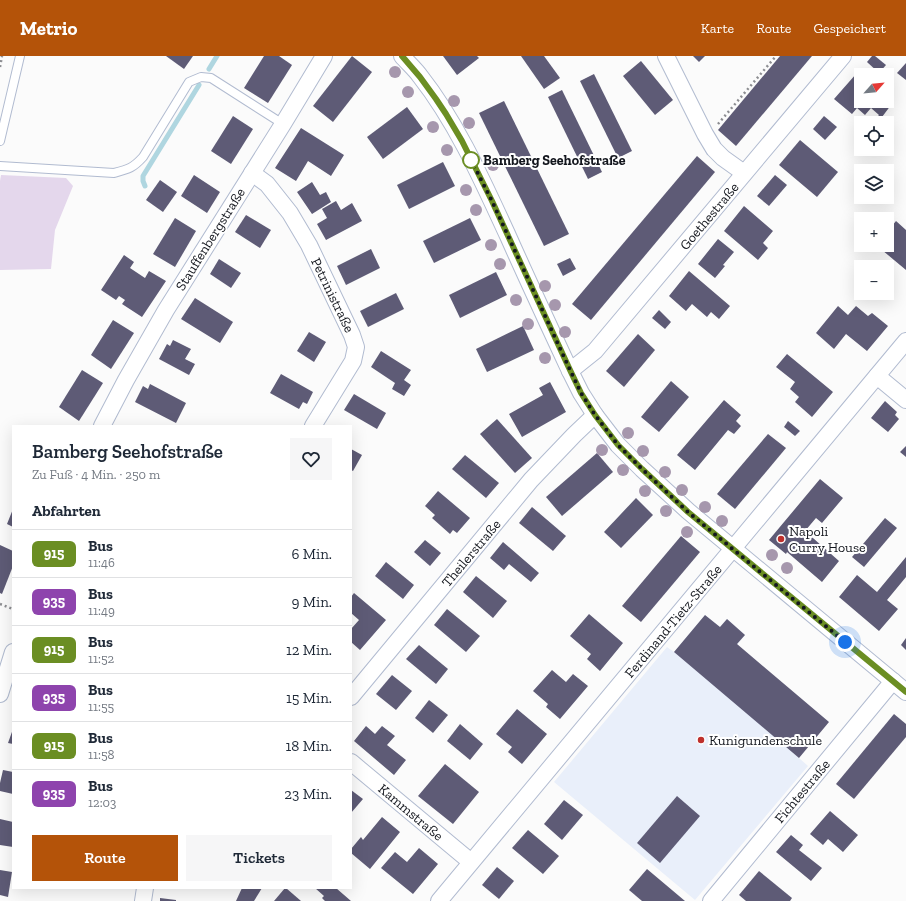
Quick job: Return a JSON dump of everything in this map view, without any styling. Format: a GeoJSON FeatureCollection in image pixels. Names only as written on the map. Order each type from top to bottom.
{"type":"FeatureCollection","features":[{"type":"Feature","properties":{"kind":"street","name":"Stauffenbergstraße"},"geometry":{"type":"LineString","coordinates":[[103,425],[166,310],[324,56]]}},
{"type":"Feature","properties":{"kind":"street"},"geometry":{"type":"LineString","coordinates":[[402,56],[436,99],[465,148],[492,201],[581,393],[595,415],[618,445],[688,512],[906,692]]}},
{"type":"Feature","properties":{"kind":"street"},"geometry":{"type":"LineString","coordinates":[[666,56],[714,149],[723,158],[744,173]]}},
{"type":"Feature","properties":{"kind":"street","name":"Goethestraße"},"geometry":{"type":"LineString","coordinates":[[570,370],[595,351],[843,56]]}},
{"type":"Feature","properties":{"kind":"street","name":"Petrinistraße"},"geometry":{"type":"LineString","coordinates":[[252,173],[267,184],[290,213],[309,245],[352,335],[356,347],[353,361],[314,425]]}},
{"type":"Feature","properties":{"kind":"street","name":"Ferdinand-Tietz-Straße"},"geometry":{"type":"LineString","coordinates":[[439,901],[906,341]]}},
{"type":"Feature","properties":{"kind":"street"},"geometry":{"type":"LineString","coordinates":[[877,376],[906,400]]}},
{"type":"Feature","properties":{"kind":"street","name":"Theilerstraße"},"geometry":{"type":"LineString","coordinates":[[352,696],[531,480],[595,415]]}},
{"type":"Feature","properties":{"kind":"street"},"geometry":{"type":"LineString","coordinates":[[0,694],[12,655]]}},
{"type":"Feature","properties":{"kind":"street","name":"Fichtestraße"},"geometry":{"type":"LineString","coordinates":[[711,901],[893,681]]}},
{"type":"Feature","properties":{"kind":"street","name":"Kammstraße"},"geometry":{"type":"LineString","coordinates":[[352,763],[471,862]]}},
{"type":"Feature","properties":{"kind":"street"},"geometry":{"type":"LineString","coordinates":[[143,901],[145,889]]}},
{"type":"Feature","properties":{"kind":"lane"},"geometry":{"type":"LineString","coordinates":[[0,141],[20,56]]}},
{"type":"Feature","properties":{"kind":"lane"},"geometry":{"type":"LineString","coordinates":[[0,166],[114,173],[128,169],[136,165],[143,157],[190,82],[201,77],[211,78],[282,124]]}},
{"type":"Feature","properties":{"kind":"path"},"geometry":{"type":"LineString","coordinates":[[0,68],[2,56]]}},
{"type":"Feature","properties":{"kind":"path"},"geometry":{"type":"LineString","coordinates":[[705,134],[714,129],[776,56]]}},
{"type":"Feature","properties":{"kind":"path"},"geometry":{"type":"LineString","coordinates":[[0,604],[12,609]]}},
{"type":"Feature","properties":{"kind":"shaded area"},"geometry":{"type":"Polygon","coordinates":[[[1,175],[66,178],[73,186],[55,230],[51,269],[0,270],[1,175]]]}},
{"type":"Feature","properties":{"kind":"shaded area","name":"Kunigundenschule"},"geometry":{"type":"Polygon","coordinates":[[[705,615],[720,627],[727,619],[745,635],[737,645],[799,758],[808,766],[695,900],[554,782],[667,647],[674,652],[705,615]]]}},
{"type":"Feature","properties":{"kind":"building"},"geometry":{"type":"Polygon","coordinates":[[[166,56],[193,56],[184,69],[166,56]]]}},
{"type":"Feature","properties":{"kind":"building"},"geometry":{"type":"Polygon","coordinates":[[[264,56],[279,56],[292,65],[268,103],[244,88],[264,56]]]}},
{"type":"Feature","properties":{"kind":"building"},"geometry":{"type":"Polygon","coordinates":[[[352,56],[372,72],[333,122],[313,106],[352,56]]]}},
{"type":"Feature","properties":{"kind":"building"},"geometry":{"type":"Polygon","coordinates":[[[443,56],[477,56],[479,58],[457,75],[443,56]]]}},
{"type":"Feature","properties":{"kind":"building"},"geometry":{"type":"Polygon","coordinates":[[[521,56],[544,56],[560,78],[544,89],[521,56]]]}},
{"type":"Feature","properties":{"kind":"building"},"geometry":{"type":"Polygon","coordinates":[[[693,56],[705,56],[699,62],[693,56]]]}},
{"type":"Feature","properties":{"kind":"building"},"geometry":{"type":"Polygon","coordinates":[[[780,56],[812,56],[736,146],[718,130],[780,56]]]}},
{"type":"Feature","properties":{"kind":"building"},"geometry":{"type":"Polygon","coordinates":[[[872,56],[875,56],[886,65],[883,68],[874,68],[867,62],[872,56]]]}},
{"type":"Feature","properties":{"kind":"building"},"geometry":{"type":"Polygon","coordinates":[[[641,61],[673,100],[655,115],[623,76],[641,61]]]}},
{"type":"Feature","properties":{"kind":"building"},"geometry":{"type":"Polygon","coordinates":[[[906,63],[906,80],[897,73],[906,63]]]}},
{"type":"Feature","properties":{"kind":"building"},"geometry":{"type":"Polygon","coordinates":[[[594,74],[632,151],[618,158],[580,81],[594,74]]]}},
{"type":"Feature","properties":{"kind":"building"},"geometry":{"type":"Polygon","coordinates":[[[854,76],[854,108],[857,108],[852,114],[834,99],[854,76]]]}},
{"type":"Feature","properties":{"kind":"building"},"geometry":{"type":"Polygon","coordinates":[[[562,90],[602,172],[588,179],[548,97],[562,90]]]}},
{"type":"Feature","properties":{"kind":"building"},"geometry":{"type":"Polygon","coordinates":[[[504,101],[569,234],[544,246],[479,113],[504,101]]]}},
{"type":"Feature","properties":{"kind":"building"},"geometry":{"type":"Polygon","coordinates":[[[407,107],[423,129],[383,159],[367,137],[407,107]]]}},
{"type":"Feature","properties":{"kind":"building"},"geometry":{"type":"Polygon","coordinates":[[[857,108],[871,108],[865,115],[857,108]]]}},
{"type":"Feature","properties":{"kind":"building"},"geometry":{"type":"Polygon","coordinates":[[[871,108],[889,108],[883,116],[878,116],[879,115],[871,108]]]}},
{"type":"Feature","properties":{"kind":"building"},"geometry":{"type":"Polygon","coordinates":[[[233,116],[253,129],[231,164],[211,151],[233,116]]]}},
{"type":"Feature","properties":{"kind":"building"},"geometry":{"type":"Polygon","coordinates":[[[824,116],[837,127],[825,140],[813,129],[824,116]]]}},
{"type":"Feature","properties":{"kind":"building"},"geometry":{"type":"Polygon","coordinates":[[[301,128],[344,155],[331,176],[308,161],[296,181],[275,168],[301,128]]]}},
{"type":"Feature","properties":{"kind":"building"},"geometry":{"type":"Polygon","coordinates":[[[800,140],[838,172],[817,197],[779,165],[800,140]]]}},
{"type":"Feature","properties":{"kind":"building"},"geometry":{"type":"Polygon","coordinates":[[[697,156],[715,172],[591,320],[572,304],[697,156]]]}},
{"type":"Feature","properties":{"kind":"building"},"geometry":{"type":"Polygon","coordinates":[[[443,162],[455,186],[409,209],[397,185],[443,162]]]}},
{"type":"Feature","properties":{"kind":"building"},"geometry":{"type":"Polygon","coordinates":[[[194,175],[220,192],[207,213],[181,196],[194,175]]]}},
{"type":"Feature","properties":{"kind":"building"},"geometry":{"type":"Polygon","coordinates":[[[775,175],[787,185],[769,206],[757,196],[775,175]]]}},
{"type":"Feature","properties":{"kind":"building"},"geometry":{"type":"Polygon","coordinates":[[[160,180],[177,192],[163,212],[146,200],[160,180]]]}},
{"type":"Feature","properties":{"kind":"building"},"geometry":{"type":"Polygon","coordinates":[[[312,182],[320,195],[326,192],[331,202],[312,214],[297,192],[312,182]]]}},
{"type":"Feature","properties":{"kind":"building"},"geometry":{"type":"Polygon","coordinates":[[[336,201],[341,210],[352,203],[362,221],[326,240],[317,224],[327,218],[322,209],[336,201]]]}},
{"type":"Feature","properties":{"kind":"building"},"geometry":{"type":"Polygon","coordinates":[[[744,206],[773,231],[763,243],[768,248],[758,260],[724,231],[744,206]]]}},
{"type":"Feature","properties":{"kind":"building"},"geometry":{"type":"Polygon","coordinates":[[[246,215],[271,230],[260,248],[235,232],[246,215]]]}},
{"type":"Feature","properties":{"kind":"building"},"geometry":{"type":"Polygon","coordinates":[[[175,218],[196,231],[175,267],[153,254],[175,218]]]}},
{"type":"Feature","properties":{"kind":"building"},"geometry":{"type":"Polygon","coordinates":[[[470,218],[481,240],[434,263],[423,241],[470,218]]]}},
{"type":"Feature","properties":{"kind":"building"},"geometry":{"type":"Polygon","coordinates":[[[896,221],[906,230],[906,270],[884,252],[894,252],[894,223],[896,221]]]}},
{"type":"Feature","properties":{"kind":"building"},"geometry":{"type":"Polygon","coordinates":[[[718,239],[734,252],[723,265],[725,266],[715,278],[698,264],[718,239]]]}},
{"type":"Feature","properties":{"kind":"building"},"geometry":{"type":"Polygon","coordinates":[[[371,249],[380,268],[346,285],[337,266],[371,249]]]}},
{"type":"Feature","properties":{"kind":"building"},"geometry":{"type":"Polygon","coordinates":[[[124,255],[134,262],[130,268],[145,278],[149,271],[166,281],[142,317],[122,304],[125,300],[119,296],[116,300],[101,290],[124,255]]]}},
{"type":"Feature","properties":{"kind":"building"},"geometry":{"type":"Polygon","coordinates":[[[570,258],[576,269],[563,276],[557,264],[570,258]]]}},
{"type":"Feature","properties":{"kind":"building"},"geometry":{"type":"Polygon","coordinates":[[[219,259],[241,273],[231,288],[210,274],[219,259]]]}},
{"type":"Feature","properties":{"kind":"building"},"geometry":{"type":"Polygon","coordinates":[[[689,271],[730,306],[719,319],[711,312],[707,317],[692,304],[686,311],[669,296],[689,271]]]}},
{"type":"Feature","properties":{"kind":"building"},"geometry":{"type":"Polygon","coordinates":[[[496,272],[507,295],[460,318],[449,295],[496,272]]]}},
{"type":"Feature","properties":{"kind":"building"},"geometry":{"type":"Polygon","coordinates":[[[396,293],[404,309],[368,327],[360,311],[396,293]]]}},
{"type":"Feature","properties":{"kind":"building"},"geometry":{"type":"Polygon","coordinates":[[[195,298],[233,322],[220,343],[181,319],[195,298]]]}},
{"type":"Feature","properties":{"kind":"building"},"geometry":{"type":"Polygon","coordinates":[[[838,306],[848,315],[856,306],[868,316],[872,313],[888,326],[867,351],[846,334],[834,349],[816,333],[838,306]]]}},
{"type":"Feature","properties":{"kind":"building"},"geometry":{"type":"Polygon","coordinates":[[[659,310],[671,322],[665,329],[652,318],[659,310]]]}},
{"type":"Feature","properties":{"kind":"building"},"geometry":{"type":"Polygon","coordinates":[[[113,320],[134,333],[111,369],[91,355],[113,320]]]}},
{"type":"Feature","properties":{"kind":"building"},"geometry":{"type":"Polygon","coordinates":[[[523,326],[534,350],[487,372],[476,349],[523,326]]]}},
{"type":"Feature","properties":{"kind":"building"},"geometry":{"type":"Polygon","coordinates":[[[309,332],[326,342],[314,362],[297,351],[309,332]]]}},
{"type":"Feature","properties":{"kind":"building"},"geometry":{"type":"Polygon","coordinates":[[[638,334],[655,350],[624,387],[606,371],[638,334]]]}},
{"type":"Feature","properties":{"kind":"building"},"geometry":{"type":"Polygon","coordinates":[[[173,340],[191,349],[185,359],[195,364],[189,375],[159,359],[167,344],[170,346],[173,340]]]}},
{"type":"Feature","properties":{"kind":"building"},"geometry":{"type":"Polygon","coordinates":[[[381,351],[411,370],[404,380],[411,385],[404,396],[392,389],[395,383],[371,367],[381,351]]]}},
{"type":"Feature","properties":{"kind":"building"},"geometry":{"type":"Polygon","coordinates":[[[787,354],[833,392],[812,417],[795,402],[799,397],[790,389],[795,382],[776,367],[787,354]]]}},
{"type":"Feature","properties":{"kind":"building"},"geometry":{"type":"Polygon","coordinates":[[[82,370],[103,383],[79,421],[59,407],[82,370]]]}},
{"type":"Feature","properties":{"kind":"building"},"geometry":{"type":"Polygon","coordinates":[[[281,374],[313,392],[307,404],[303,402],[299,409],[270,393],[281,374]]]}},
{"type":"Feature","properties":{"kind":"building"},"geometry":{"type":"Polygon","coordinates":[[[671,381],[689,397],[659,432],[641,417],[671,381]]]}},
{"type":"Feature","properties":{"kind":"building"},"geometry":{"type":"Polygon","coordinates":[[[550,382],[566,412],[522,437],[509,414],[543,395],[539,388],[550,382]]]}},
{"type":"Feature","properties":{"kind":"building"},"geometry":{"type":"Polygon","coordinates":[[[150,384],[186,403],[176,423],[135,402],[143,386],[148,389],[150,384]]]}},
{"type":"Feature","properties":{"kind":"building"},"geometry":{"type":"Polygon","coordinates":[[[354,394],[386,413],[377,429],[344,410],[354,394]]]}},
{"type":"Feature","properties":{"kind":"building"},"geometry":{"type":"Polygon","coordinates":[[[724,400],[741,415],[736,421],[741,426],[734,434],[728,430],[695,470],[677,455],[724,400]]]}},
{"type":"Feature","properties":{"kind":"building"},"geometry":{"type":"Polygon","coordinates":[[[885,401],[897,412],[895,415],[899,419],[888,432],[871,418],[885,401]]]}},
{"type":"Feature","properties":{"kind":"building"},"geometry":{"type":"Polygon","coordinates":[[[497,419],[532,458],[515,473],[480,434],[497,419]]]}},
{"type":"Feature","properties":{"kind":"building"},"geometry":{"type":"Polygon","coordinates":[[[788,421],[800,431],[795,436],[784,427],[788,421]]]}},
{"type":"Feature","properties":{"kind":"building"},"geometry":{"type":"Polygon","coordinates":[[[768,434],[786,448],[735,509],[717,494],[768,434]]]}},
{"type":"Feature","properties":{"kind":"building"},"geometry":{"type":"Polygon","coordinates":[[[906,446],[906,457],[900,452],[906,446]]]}},
{"type":"Feature","properties":{"kind":"building"},"geometry":{"type":"Polygon","coordinates":[[[352,450],[362,455],[352,470],[352,450]]]}},
{"type":"Feature","properties":{"kind":"building"},"geometry":{"type":"Polygon","coordinates":[[[597,453],[613,472],[562,516],[546,497],[597,453]]]}},
{"type":"Feature","properties":{"kind":"building"},"geometry":{"type":"Polygon","coordinates":[[[465,455],[499,483],[486,498],[452,469],[465,455]]]}},
{"type":"Feature","properties":{"kind":"building"},"geometry":{"type":"Polygon","coordinates":[[[820,479],[843,498],[822,523],[816,518],[805,531],[839,561],[822,582],[787,552],[786,554],[769,540],[820,479]]]}},
{"type":"Feature","properties":{"kind":"building"},"geometry":{"type":"Polygon","coordinates":[[[438,491],[470,518],[457,533],[453,530],[450,534],[432,518],[435,515],[425,506],[438,491]]]}},
{"type":"Feature","properties":{"kind":"building"},"geometry":{"type":"Polygon","coordinates":[[[636,498],[653,515],[621,548],[604,532],[636,498]]]}},
{"type":"Feature","properties":{"kind":"building"},"geometry":{"type":"Polygon","coordinates":[[[532,507],[566,536],[553,551],[519,523],[532,507]]]}},
{"type":"Feature","properties":{"kind":"building"},"geometry":{"type":"Polygon","coordinates":[[[12,512],[12,526],[7,524],[12,512]]]}},
{"type":"Feature","properties":{"kind":"building"},"geometry":{"type":"Polygon","coordinates":[[[885,518],[897,528],[864,567],[852,557],[885,518]]]}},
{"type":"Feature","properties":{"kind":"building"},"geometry":{"type":"Polygon","coordinates":[[[681,536],[700,552],[641,622],[622,606],[681,536]]]}},
{"type":"Feature","properties":{"kind":"building"},"geometry":{"type":"Polygon","coordinates":[[[425,540],[441,553],[430,566],[414,552],[425,540]]]}},
{"type":"Feature","properties":{"kind":"building"},"geometry":{"type":"Polygon","coordinates":[[[503,542],[539,573],[531,582],[509,564],[504,570],[490,558],[503,542]]]}},
{"type":"Feature","properties":{"kind":"building"},"geometry":{"type":"Polygon","coordinates":[[[0,545],[12,551],[12,569],[2,594],[0,593],[0,545]]]}},
{"type":"Feature","properties":{"kind":"building"},"geometry":{"type":"Polygon","coordinates":[[[906,557],[906,577],[887,600],[898,609],[879,631],[839,597],[857,575],[877,592],[906,557]]]}},
{"type":"Feature","properties":{"kind":"building"},"geometry":{"type":"Polygon","coordinates":[[[386,562],[414,585],[403,599],[375,576],[386,562]]]}},
{"type":"Feature","properties":{"kind":"building"},"geometry":{"type":"Polygon","coordinates":[[[476,576],[507,601],[493,618],[463,592],[476,576]]]}},
{"type":"Feature","properties":{"kind":"building"},"geometry":{"type":"Polygon","coordinates":[[[354,593],[386,620],[360,650],[352,643],[352,628],[359,620],[352,614],[352,596],[354,593]]]}},
{"type":"Feature","properties":{"kind":"building"},"geometry":{"type":"Polygon","coordinates":[[[447,609],[480,636],[466,652],[434,625],[447,609]]]}},
{"type":"Feature","properties":{"kind":"building"},"geometry":{"type":"Polygon","coordinates":[[[589,614],[623,643],[600,671],[587,659],[591,654],[570,636],[589,614]]]}},
{"type":"Feature","properties":{"kind":"building"},"geometry":{"type":"Polygon","coordinates":[[[705,615],[720,627],[727,619],[745,635],[737,644],[829,722],[799,758],[674,652],[705,615]]]}},
{"type":"Feature","properties":{"kind":"building"},"geometry":{"type":"Polygon","coordinates":[[[906,638],[906,650],[901,645],[906,638]]]}},
{"type":"Feature","properties":{"kind":"building"},"geometry":{"type":"Polygon","coordinates":[[[419,645],[448,669],[436,684],[406,659],[419,645]]]}},
{"type":"Feature","properties":{"kind":"building"},"geometry":{"type":"Polygon","coordinates":[[[552,670],[566,682],[573,674],[588,686],[560,719],[546,707],[548,704],[533,691],[552,670]]]}},
{"type":"Feature","properties":{"kind":"building"},"geometry":{"type":"Polygon","coordinates":[[[392,675],[412,691],[396,710],[376,694],[392,675]]]}},
{"type":"Feature","properties":{"kind":"building"},"geometry":{"type":"Polygon","coordinates":[[[429,700],[448,715],[433,733],[415,718],[429,700]]]}},
{"type":"Feature","properties":{"kind":"building"},"geometry":{"type":"Polygon","coordinates":[[[517,709],[547,734],[522,764],[508,752],[512,747],[496,734],[517,709]]]}},
{"type":"Feature","properties":{"kind":"building"},"geometry":{"type":"Polygon","coordinates":[[[894,714],[906,724],[906,737],[854,799],[836,784],[894,714]]]}},
{"type":"Feature","properties":{"kind":"building"},"geometry":{"type":"Polygon","coordinates":[[[460,724],[483,744],[470,760],[447,741],[460,724]]]}},
{"type":"Feature","properties":{"kind":"building"},"geometry":{"type":"Polygon","coordinates":[[[366,726],[375,734],[382,726],[395,736],[387,745],[406,760],[394,775],[354,741],[366,726]]]}},
{"type":"Feature","properties":{"kind":"building"},"geometry":{"type":"Polygon","coordinates":[[[12,732],[12,744],[8,743],[12,732]]]}},
{"type":"Feature","properties":{"kind":"building"},"geometry":{"type":"Polygon","coordinates":[[[445,764],[479,792],[453,824],[418,796],[445,764]]]}},
{"type":"Feature","properties":{"kind":"building"},"geometry":{"type":"Polygon","coordinates":[[[3,770],[12,772],[12,794],[0,791],[3,770]]]}},
{"type":"Feature","properties":{"kind":"building"},"geometry":{"type":"Polygon","coordinates":[[[352,791],[363,799],[352,812],[352,791]]]}},
{"type":"Feature","properties":{"kind":"building"},"geometry":{"type":"Polygon","coordinates":[[[677,796],[700,816],[660,863],[637,843],[677,796]]]}},
{"type":"Feature","properties":{"kind":"building"},"geometry":{"type":"Polygon","coordinates":[[[564,800],[583,815],[562,840],[544,824],[564,800]]]}},
{"type":"Feature","properties":{"kind":"building"},"geometry":{"type":"Polygon","coordinates":[[[830,811],[858,835],[843,852],[828,839],[823,845],[810,834],[830,811]]]}},
{"type":"Feature","properties":{"kind":"building"},"geometry":{"type":"Polygon","coordinates":[[[382,817],[400,832],[370,869],[352,854],[352,848],[361,837],[363,840],[382,817]]]}},
{"type":"Feature","properties":{"kind":"building"},"geometry":{"type":"Polygon","coordinates":[[[0,819],[12,822],[12,847],[0,845],[0,819]]]}},
{"type":"Feature","properties":{"kind":"building"},"geometry":{"type":"Polygon","coordinates":[[[528,830],[559,856],[543,874],[512,848],[528,830]]]}},
{"type":"Feature","properties":{"kind":"building"},"geometry":{"type":"Polygon","coordinates":[[[791,835],[803,845],[799,850],[822,868],[811,881],[776,852],[791,835]]]}},
{"type":"Feature","properties":{"kind":"building"},"geometry":{"type":"Polygon","coordinates":[[[419,848],[438,864],[413,894],[381,868],[395,852],[407,862],[419,848]]]}},
{"type":"Feature","properties":{"kind":"building"},"geometry":{"type":"Polygon","coordinates":[[[497,867],[514,881],[499,899],[482,885],[497,867]]]}},
{"type":"Feature","properties":{"kind":"building"},"geometry":{"type":"Polygon","coordinates":[[[647,869],[685,901],[642,901],[629,890],[647,869]]]}},
{"type":"Feature","properties":{"kind":"building"},"geometry":{"type":"Polygon","coordinates":[[[0,870],[12,872],[8,897],[0,895],[0,870]]]}},
{"type":"Feature","properties":{"kind":"building"},"geometry":{"type":"Polygon","coordinates":[[[759,871],[792,898],[790,901],[746,901],[739,895],[759,871]]]}},
{"type":"Feature","properties":{"kind":"building"},"geometry":{"type":"Polygon","coordinates":[[[242,889],[261,889],[254,901],[236,901],[242,889]]]}},
{"type":"Feature","properties":{"kind":"building"},"geometry":{"type":"Polygon","coordinates":[[[284,889],[287,889],[301,901],[274,901],[284,889]]]}},
{"type":"Feature","properties":{"kind":"building"},"geometry":{"type":"Polygon","coordinates":[[[316,889],[337,889],[351,901],[325,901],[322,898],[324,896],[316,889]]]}},
{"type":"Feature","properties":{"kind":"building"},"geometry":{"type":"Polygon","coordinates":[[[160,898],[176,900],[176,901],[160,901],[160,898]]]}},
{"type":"Feature","properties":{"kind":"waterway"},"geometry":{"type":"LineString","coordinates":[[209,69],[217,56]]}},
{"type":"Feature","properties":{"kind":"waterway"},"geometry":{"type":"LineString","coordinates":[[145,186],[143,176],[199,85]]}},
{"type":"Feature","properties":{"kind":"bus line","name":"915"},"geometry":{"type":"LineString","coordinates":[[402,56],[436,99],[462,141],[492,201],[581,393],[595,415],[618,445],[688,512],[906,692]]}},
{"type":"Feature","properties":{"kind":"place","name":"Bamberg Seehofstraße"},"geometry":{"type":"Point","coordinates":[471,160]}},
{"type":"Feature","properties":{"kind":"place","name":"Napoli Curry House"},"geometry":{"type":"Point","coordinates":[781,539]}},
{"type":"Feature","properties":{"kind":"place","name":"Kunigundenschule"},"geometry":{"type":"Point","coordinates":[701,740]}},
{"type":"Feature","properties":{"kind":"route"},"geometry":{"type":"LineString","coordinates":[[471,160],[492,201],[581,393],[595,415],[618,445],[688,512],[845,642]]}}]}
